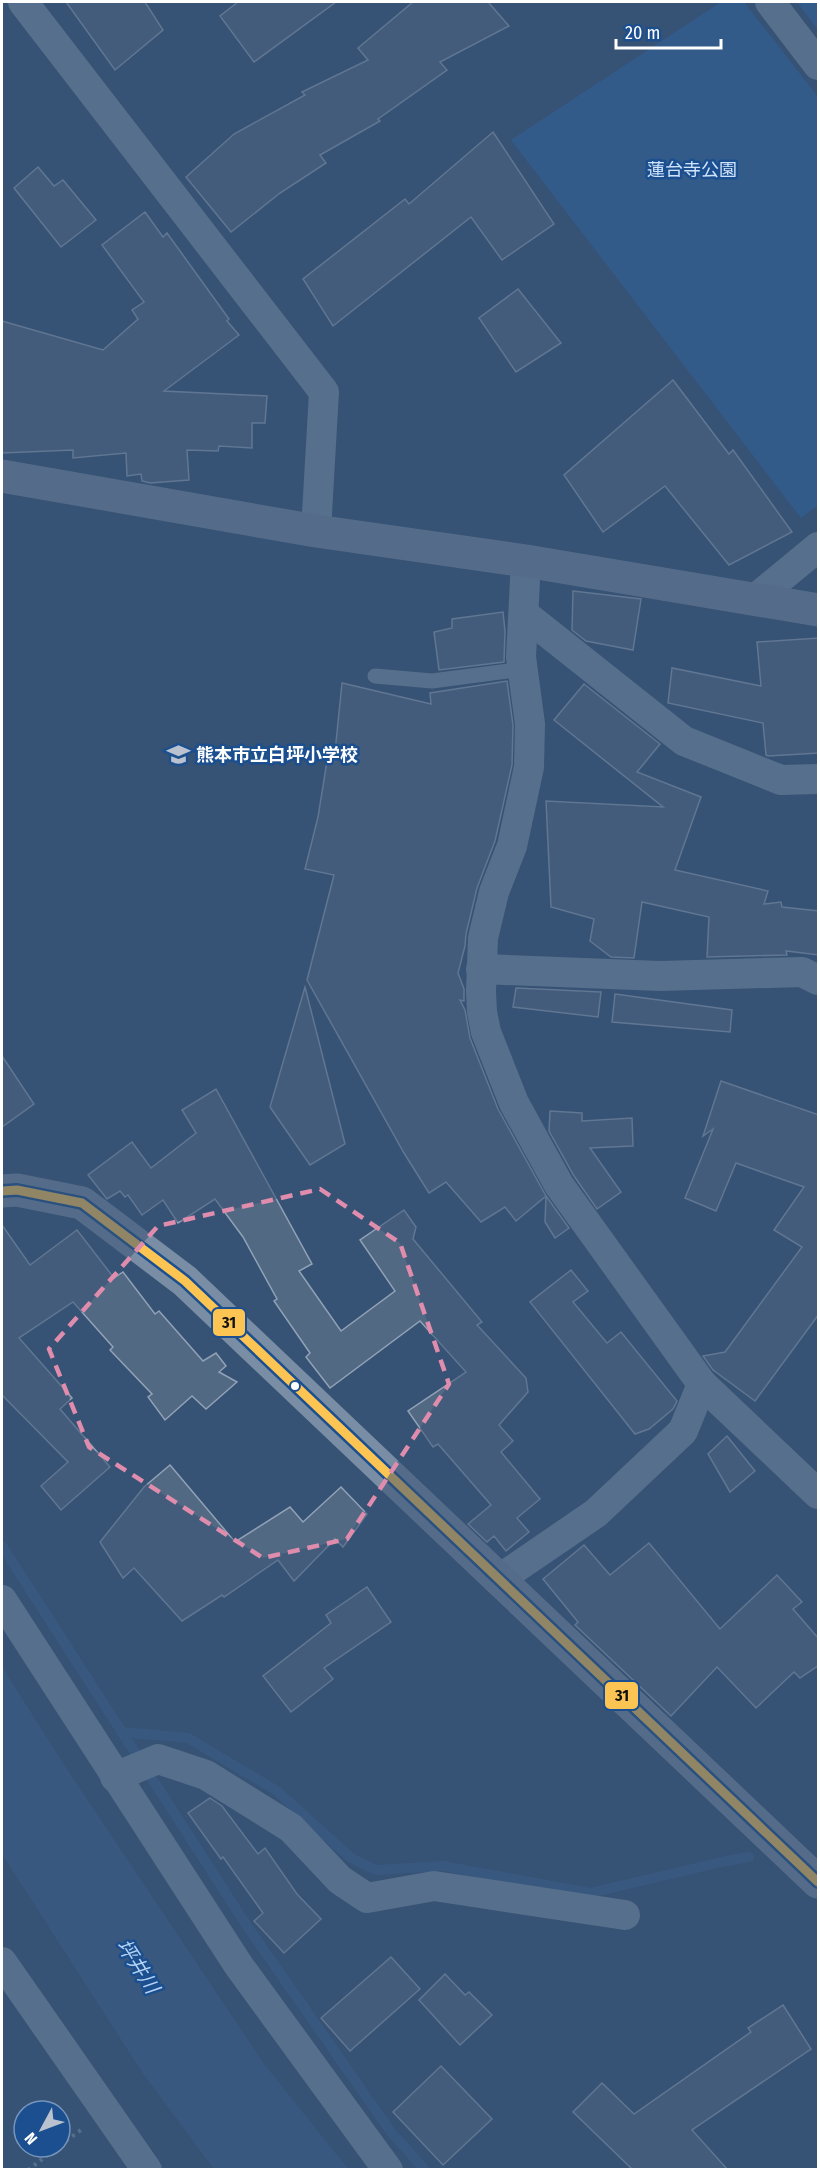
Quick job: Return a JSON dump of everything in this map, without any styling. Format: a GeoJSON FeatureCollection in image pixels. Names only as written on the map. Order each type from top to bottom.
{"type":"FeatureCollection","features":[{"type":"Feature","properties":{"kind":"main road"},"geometry":{"type":"LineString","coordinates":[[2,476],[316,531],[526,561],[819,610]]}},
{"type":"Feature","properties":{"kind":"main road"},"geometry":{"type":"LineString","coordinates":[[2,1191],[17,1190],[82,1203],[185,1281],[498,1580],[818,1880]]}},
{"type":"Feature","properties":{"kind":"street"},"geometry":{"type":"LineString","coordinates":[[23,2],[324,392],[316,531]]}},
{"type":"Feature","properties":{"kind":"street"},"geometry":{"type":"LineString","coordinates":[[770,2],[819,65]]}},
{"type":"Feature","properties":{"kind":"street"},"geometry":{"type":"LineString","coordinates":[[755,599],[819,547]]}},
{"type":"Feature","properties":{"kind":"street"},"geometry":{"type":"LineString","coordinates":[[526,561],[521,657],[530,724],[529,767],[512,846],[486,923],[481,969],[482,1012],[486,1032],[514,1103],[559,1185],[702,1384],[819,1494]]}},
{"type":"Feature","properties":{"kind":"street"},"geometry":{"type":"LineString","coordinates":[[524,614],[684,741],[781,780],[819,778]]}},
{"type":"Feature","properties":{"kind":"street"},"geometry":{"type":"LineString","coordinates":[[481,969],[660,976],[802,972],[819,980]]}},
{"type":"Feature","properties":{"kind":"street"},"geometry":{"type":"LineString","coordinates":[[498,1580],[596,1513],[683,1431],[702,1384]]}},
{"type":"Feature","properties":{"kind":"street"},"geometry":{"type":"LineString","coordinates":[[2,1600],[239,1966],[388,2169]]}},
{"type":"Feature","properties":{"kind":"street"},"geometry":{"type":"LineString","coordinates":[[115,1777],[158,1759],[206,1775],[291,1828],[340,1880],[367,1898],[434,1886],[625,1915]]}},
{"type":"Feature","properties":{"kind":"street"},"geometry":{"type":"LineString","coordinates":[[2,1962],[147,2169]]}},
{"type":"Feature","properties":{"kind":"lane"},"geometry":{"type":"LineString","coordinates":[[375,676],[432,681],[523,669]]}},
{"type":"Feature","properties":{"kind":"path"},"geometry":{"type":"LineString","coordinates":[[27,2169],[41,2159]]}},
{"type":"Feature","properties":{"kind":"highlighted area"},"geometry":{"type":"Polygon","coordinates":[[[320,1189],[400,1243],[449,1384],[347,1539],[263,1558],[89,1447],[49,1349],[158,1226],[320,1189]]]}},
{"type":"Feature","properties":{"kind":"green space","name":"蓮台寺公園"},"geometry":{"type":"Polygon","coordinates":[[[721,2],[744,2],[818,97],[818,505],[801,518],[511,140],[721,2]]]}},
{"type":"Feature","properties":{"kind":"green space"},"geometry":{"type":"Polygon","coordinates":[[[797,2],[818,2],[818,30],[797,2]]]}},
{"type":"Feature","properties":{"kind":"water","name":"坪井川"},"geometry":{"type":"Polygon","coordinates":[[[2,1667],[68,1771],[264,2064],[348,2169],[214,2169],[142,2072],[2,1854],[2,1667]]]}},
{"type":"Feature","properties":{"kind":"building"},"geometry":{"type":"Polygon","coordinates":[[[66,2],[145,2],[163,30],[115,70],[66,2]]]}},
{"type":"Feature","properties":{"kind":"building"},"geometry":{"type":"Polygon","coordinates":[[[238,2],[336,2],[254,62],[220,16],[238,2]]]}},
{"type":"Feature","properties":{"kind":"building"},"geometry":{"type":"Polygon","coordinates":[[[413,2],[488,2],[509,26],[440,62],[447,70],[378,119],[380,121],[320,155],[326,163],[280,193],[231,232],[186,177],[234,134],[305,95],[302,92],[368,60],[358,48],[413,2]]]}},
{"type":"Feature","properties":{"kind":"building"},"geometry":{"type":"Polygon","coordinates":[[[493,132],[554,224],[502,260],[471,217],[333,326],[303,279],[405,199],[409,204],[493,132]]]}},
{"type":"Feature","properties":{"kind":"building"},"geometry":{"type":"Polygon","coordinates":[[[38,167],[54,186],[63,180],[96,220],[61,247],[14,188],[38,167]]]}},
{"type":"Feature","properties":{"kind":"building"},"geometry":{"type":"Polygon","coordinates":[[[145,212],[163,237],[167,233],[239,335],[164,391],[267,396],[265,423],[252,423],[252,448],[219,446],[218,451],[187,450],[189,480],[150,483],[142,481],[141,474],[127,476],[126,453],[73,458],[73,450],[2,453],[2,321],[103,350],[138,319],[132,310],[144,302],[102,245],[145,212]]]}},
{"type":"Feature","properties":{"kind":"building"},"geometry":{"type":"Polygon","coordinates":[[[518,289],[561,343],[516,372],[479,318],[518,289]]]}},
{"type":"Feature","properties":{"kind":"building"},"geometry":{"type":"Polygon","coordinates":[[[673,380],[729,454],[733,450],[792,532],[729,565],[665,486],[603,532],[564,475],[673,380]]]}},
{"type":"Feature","properties":{"kind":"building"},"geometry":{"type":"Polygon","coordinates":[[[573,591],[641,599],[633,650],[586,641],[572,630],[573,591]]]}},
{"type":"Feature","properties":{"kind":"building"},"geometry":{"type":"Polygon","coordinates":[[[503,612],[504,662],[439,670],[434,632],[452,628],[452,619],[503,612]]]}},
{"type":"Feature","properties":{"kind":"building"},"geometry":{"type":"Polygon","coordinates":[[[819,638],[819,753],[768,756],[766,755],[763,723],[668,703],[672,668],[761,686],[757,642],[819,638]]]}},
{"type":"Feature","properties":{"kind":"building"},"geometry":{"type":"Polygon","coordinates":[[[507,681],[513,725],[512,765],[495,841],[477,888],[466,934],[458,973],[464,989],[464,1001],[460,1000],[465,1010],[470,1038],[498,1109],[546,1196],[516,1221],[505,1207],[481,1222],[446,1182],[429,1193],[404,1153],[307,980],[334,875],[305,869],[318,817],[327,761],[334,762],[342,683],[431,704],[430,693],[507,681]]]}},
{"type":"Feature","properties":{"kind":"building"},"geometry":{"type":"Polygon","coordinates":[[[584,684],[660,744],[637,772],[701,797],[675,870],[768,891],[764,904],[781,902],[782,907],[819,911],[819,955],[786,951],[787,955],[707,957],[709,917],[642,902],[634,958],[611,957],[590,941],[594,919],[551,907],[546,801],[663,807],[554,720],[584,684]]]}},
{"type":"Feature","properties":{"kind":"building"},"geometry":{"type":"Polygon","coordinates":[[[305,987],[345,1144],[310,1165],[270,1107],[305,987]]]}},
{"type":"Feature","properties":{"kind":"building"},"geometry":{"type":"Polygon","coordinates":[[[516,988],[601,992],[598,1017],[513,1007],[516,988]]]}},
{"type":"Feature","properties":{"kind":"building"},"geometry":{"type":"Polygon","coordinates":[[[615,994],[732,1010],[730,1032],[612,1022],[615,994]]]}},
{"type":"Feature","properties":{"kind":"building"},"geometry":{"type":"Polygon","coordinates":[[[2,1056],[34,1104],[2,1127],[2,1056]]]}},
{"type":"Feature","properties":{"kind":"building"},"geometry":{"type":"Polygon","coordinates":[[[721,1081],[819,1115],[819,1314],[755,1401],[713,1370],[703,1356],[725,1352],[802,1247],[774,1230],[804,1187],[736,1163],[716,1211],[685,1198],[713,1129],[703,1136],[721,1081]]]}},
{"type":"Feature","properties":{"kind":"building"},"geometry":{"type":"Polygon","coordinates":[[[216,1089],[312,1264],[299,1271],[341,1331],[395,1291],[360,1240],[404,1210],[416,1227],[413,1239],[482,1322],[477,1325],[526,1378],[528,1392],[499,1425],[513,1441],[501,1452],[540,1499],[517,1518],[529,1532],[506,1551],[494,1536],[487,1542],[468,1524],[491,1505],[438,1444],[433,1447],[408,1411],[466,1372],[420,1321],[330,1388],[306,1357],[310,1353],[274,1301],[277,1299],[243,1237],[215,1199],[178,1223],[163,1200],[142,1215],[128,1195],[125,1197],[120,1191],[107,1199],[88,1175],[132,1142],[151,1168],[196,1133],[182,1110],[216,1089]]]}},
{"type":"Feature","properties":{"kind":"building"},"geometry":{"type":"Polygon","coordinates":[[[550,1111],[582,1113],[582,1121],[632,1118],[633,1146],[590,1148],[621,1192],[597,1209],[574,1176],[549,1131],[550,1111]]]}},
{"type":"Feature","properties":{"kind":"building"},"geometry":{"type":"Polygon","coordinates":[[[546,1196],[569,1228],[555,1238],[545,1222],[546,1196]]]}},
{"type":"Feature","properties":{"kind":"building"},"geometry":{"type":"Polygon","coordinates":[[[2,1225],[30,1265],[77,1230],[114,1278],[123,1272],[155,1314],[159,1311],[203,1361],[216,1353],[226,1366],[219,1372],[237,1382],[206,1409],[192,1396],[165,1420],[148,1397],[152,1394],[110,1350],[113,1347],[73,1302],[19,1338],[72,1398],[60,1409],[110,1467],[61,1510],[41,1486],[68,1462],[2,1395],[2,1225]]]}},
{"type":"Feature","properties":{"kind":"building"},"geometry":{"type":"Polygon","coordinates":[[[571,1270],[588,1291],[573,1302],[607,1343],[621,1332],[677,1401],[673,1409],[649,1429],[635,1434],[530,1302],[571,1270]]]}},
{"type":"Feature","properties":{"kind":"building"},"geometry":{"type":"Polygon","coordinates":[[[727,1436],[755,1471],[730,1492],[708,1454],[727,1436]]]}},
{"type":"Feature","properties":{"kind":"building"},"geometry":{"type":"Polygon","coordinates":[[[170,1465],[235,1542],[290,1507],[303,1522],[341,1487],[367,1514],[343,1547],[335,1539],[294,1581],[278,1560],[224,1597],[222,1595],[182,1621],[134,1568],[123,1578],[100,1542],[144,1487],[170,1465]]]}},
{"type":"Feature","properties":{"kind":"building"},"geometry":{"type":"Polygon","coordinates":[[[649,1543],[720,1629],[777,1575],[802,1602],[793,1609],[819,1639],[819,1665],[800,1678],[794,1672],[756,1708],[717,1667],[671,1716],[575,1625],[578,1622],[543,1579],[584,1545],[610,1575],[649,1543]]]}},
{"type":"Feature","properties":{"kind":"building"},"geometry":{"type":"Polygon","coordinates":[[[367,1587],[391,1622],[324,1668],[333,1679],[291,1712],[263,1676],[331,1623],[326,1615],[367,1587]]]}},
{"type":"Feature","properties":{"kind":"building"},"geometry":{"type":"Polygon","coordinates":[[[210,1798],[222,1806],[258,1854],[265,1848],[297,1894],[321,1919],[284,1953],[254,1921],[263,1913],[188,1813],[210,1798]]]}},
{"type":"Feature","properties":{"kind":"building"},"geometry":{"type":"Polygon","coordinates":[[[391,1957],[420,1989],[350,2051],[321,2018],[391,1957]]]}},
{"type":"Feature","properties":{"kind":"building"},"geometry":{"type":"Polygon","coordinates":[[[445,1974],[465,1995],[469,1992],[492,2015],[460,2045],[419,2000],[445,1974]]]}},
{"type":"Feature","properties":{"kind":"building"},"geometry":{"type":"Polygon","coordinates":[[[783,2005],[811,2049],[692,2130],[727,2169],[632,2169],[573,2112],[602,2083],[634,2114],[751,2032],[748,2028],[783,2005]]]}},
{"type":"Feature","properties":{"kind":"building"},"geometry":{"type":"Polygon","coordinates":[[[441,2066],[492,2119],[443,2165],[393,2112],[441,2066]]]}},
{"type":"Feature","properties":{"kind":"waterway"},"geometry":{"type":"LineString","coordinates":[[2,1546],[247,1926],[391,2132],[425,2170]]}},
{"type":"Feature","properties":{"kind":"waterway"},"geometry":{"type":"LineString","coordinates":[[121,1732],[188,1738],[277,1791],[351,1858],[376,1870],[443,1866],[590,1893],[749,1857]]}},
{"type":"Feature","properties":{"kind":"transit line","name":"31"},"geometry":{"type":"LineString","coordinates":[[2,1191],[17,1190],[82,1203],[185,1281],[818,1882]]}},
{"type":"Feature","properties":{"kind":"place","name":"熊本市立白坪小学校"},"geometry":{"type":"Point","coordinates":[178,755]}}]}
